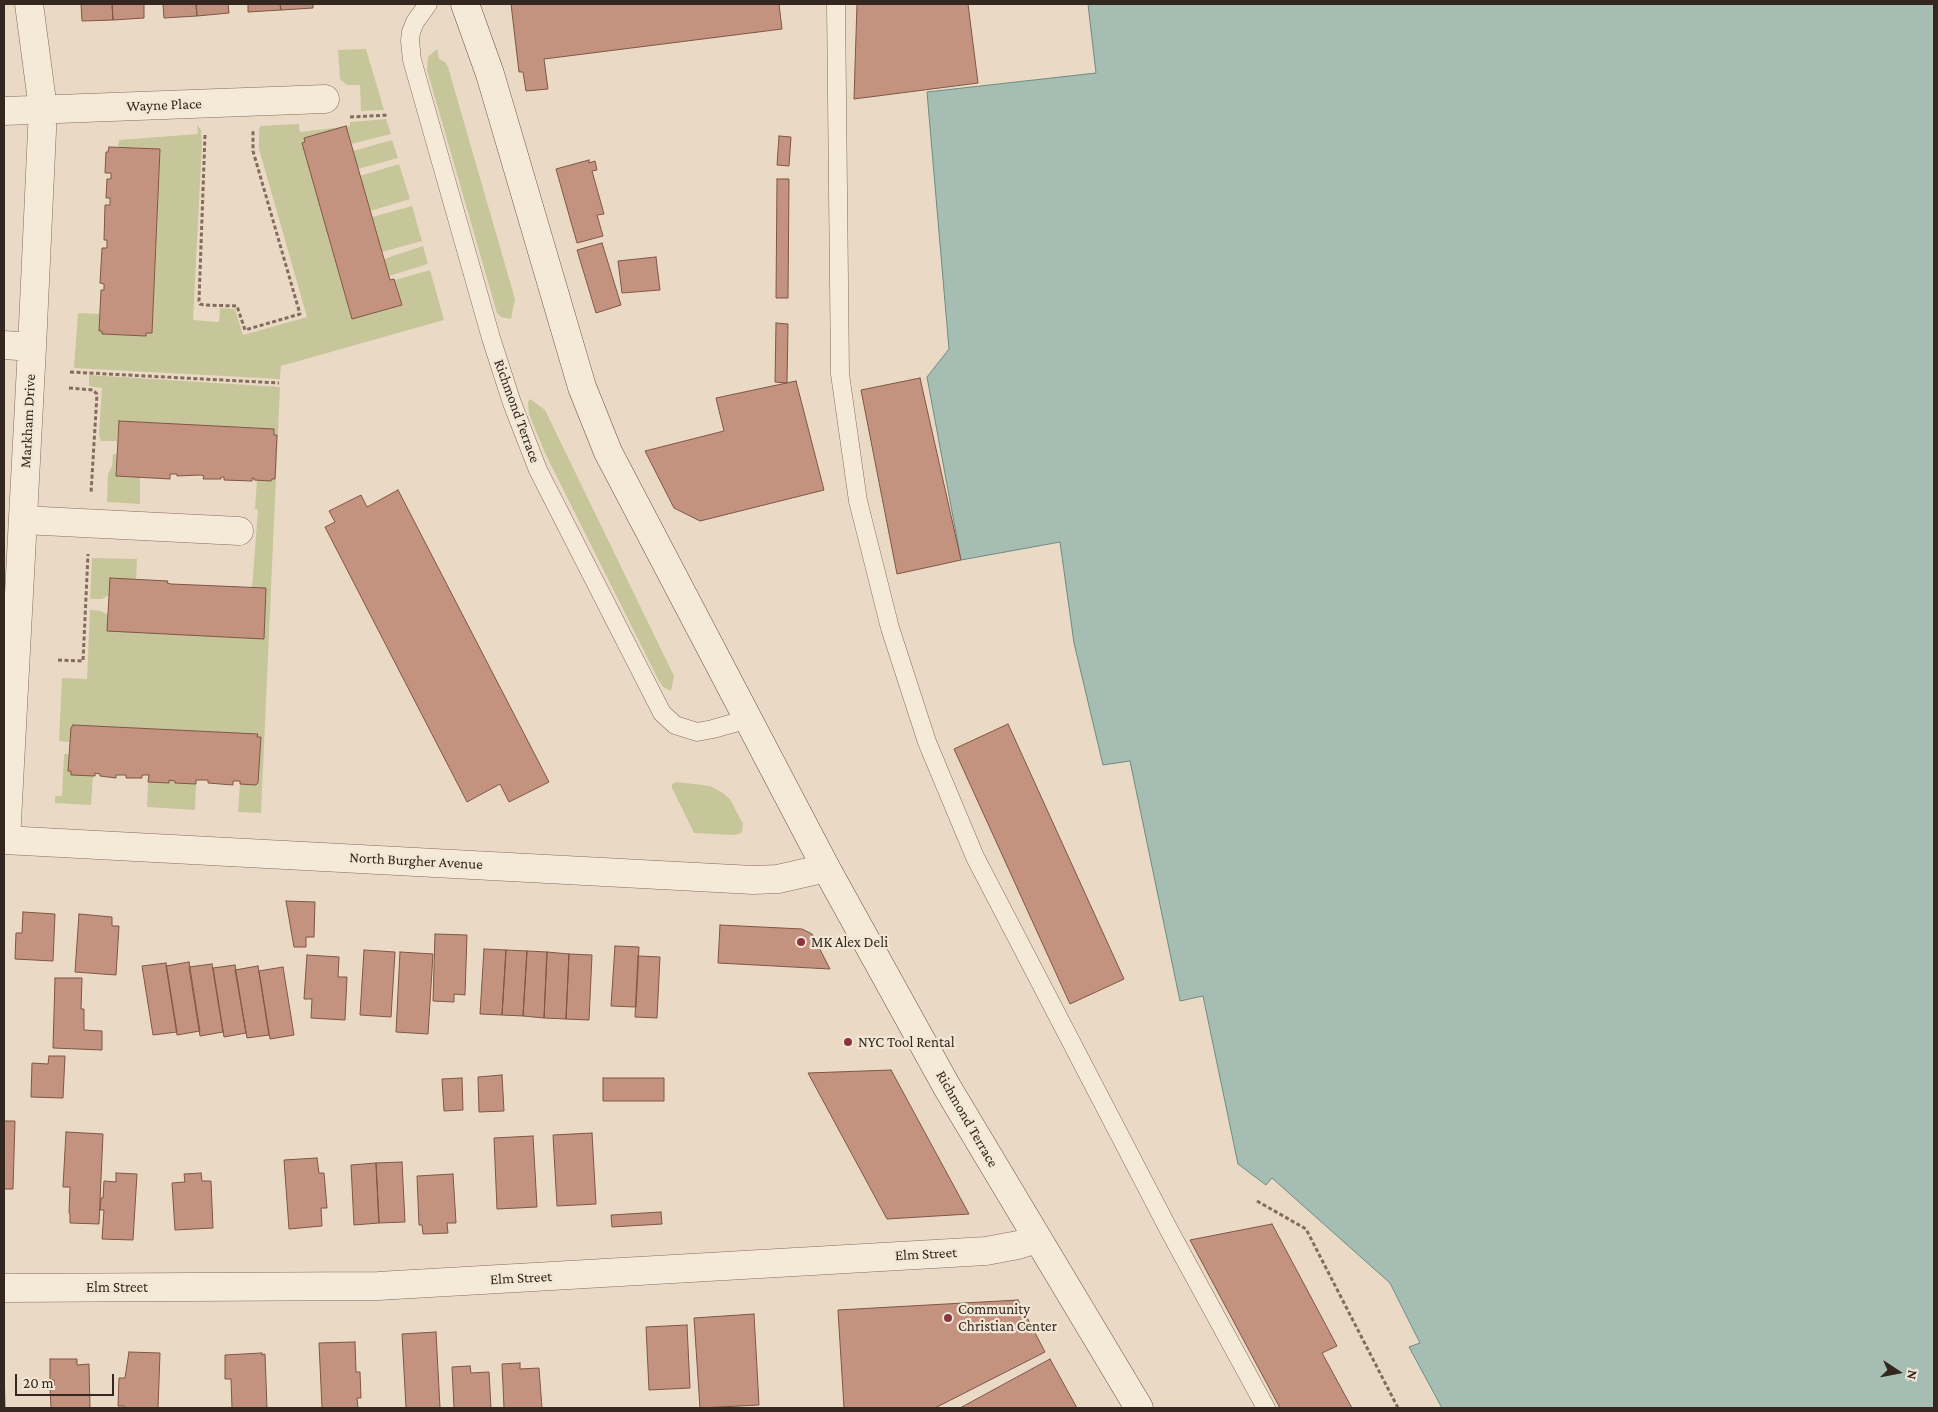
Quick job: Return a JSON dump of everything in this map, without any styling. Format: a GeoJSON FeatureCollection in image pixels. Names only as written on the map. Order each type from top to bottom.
{"type":"FeatureCollection","features":[{"type":"Feature","properties":{"kind":"street","name":"Markham Drive"},"geometry":{"type":"LineString","coordinates":[[5,840],[12,565],[23,520],[42,109],[29,4]]}},
{"type":"Feature","properties":{"kind":"street","name":"Richmond Terrace"},"geometry":{"type":"LineString","coordinates":[[465,4],[493,83],[571,352],[593,417],[625,486],[826,868],[947,1087],[1140,1408]]}},
{"type":"Feature","properties":{"kind":"street","name":"Wayne Place"},"geometry":{"type":"LineString","coordinates":[[4,111],[325,99]]}},
{"type":"Feature","properties":{"kind":"street"},"geometry":{"type":"LineString","coordinates":[[4,345],[32,347]]}},
{"type":"Feature","properties":{"kind":"street"},"geometry":{"type":"LineString","coordinates":[[23,520],[238,531]]}},
{"type":"Feature","properties":{"kind":"street","name":"North Burgher Avenue"},"geometry":{"type":"LineString","coordinates":[[5,840],[753,880],[778,879],[826,868]]}},
{"type":"Feature","properties":{"kind":"street","name":"Elm Street"},"geometry":{"type":"LineString","coordinates":[[4,1288],[378,1286],[986,1251],[1037,1239]]}},
{"type":"Feature","properties":{"kind":"lane","name":"Richmond Terrace"},"geometry":{"type":"LineString","coordinates":[[428,4],[415,22],[411,32],[412,60],[491,338],[512,404],[538,470],[662,714],[675,725],[697,732],[748,719]]}},
{"type":"Feature","properties":{"kind":"lane"},"geometry":{"type":"LineString","coordinates":[[836,4],[840,374],[858,501],[890,628],[924,732],[974,857],[1165,1224],[1266,1408]]}},
{"type":"Feature","properties":{"kind":"path"},"geometry":{"type":"LineString","coordinates":[[350,117],[389,115]]}},
{"type":"Feature","properties":{"kind":"path"},"geometry":{"type":"LineString","coordinates":[[204,132],[206,140],[199,301],[200,304],[204,305],[237,306],[245,330],[300,314],[253,151],[254,125]]}},
{"type":"Feature","properties":{"kind":"path"},"geometry":{"type":"LineString","coordinates":[[70,372],[279,383]]}},
{"type":"Feature","properties":{"kind":"path"},"geometry":{"type":"LineString","coordinates":[[1257,1201],[1306,1230],[1398,1408]]}},
{"type":"Feature","properties":{"kind":"green space"},"geometry":{"type":"Polygon","coordinates":[[[366,49],[384,110],[361,111],[360,85],[347,85],[340,79],[338,50],[366,49]]]}},
{"type":"Feature","properties":{"kind":"green space"},"geometry":{"type":"Polygon","coordinates":[[[437,49],[439,59],[445,62],[448,67],[515,299],[511,319],[501,317],[497,313],[427,70],[428,57],[437,49]]]}},
{"type":"Feature","properties":{"kind":"green space"},"geometry":{"type":"Polygon","coordinates":[[[386,119],[391,134],[351,144],[346,127],[304,138],[305,142],[302,143],[352,319],[402,305],[395,280],[430,270],[444,320],[281,366],[280,379],[74,368],[78,313],[99,314],[99,331],[102,331],[102,334],[146,336],[146,333],[152,333],[160,149],[118,147],[119,140],[198,134],[197,125],[201,130],[202,145],[193,320],[219,322],[220,308],[235,309],[243,335],[307,317],[259,149],[260,126],[299,124],[300,132],[350,126],[350,122],[386,119]]]}},
{"type":"Feature","properties":{"kind":"green space"},"geometry":{"type":"Polygon","coordinates":[[[392,140],[398,158],[358,169],[353,151],[392,140]]]}},
{"type":"Feature","properties":{"kind":"green space"},"geometry":{"type":"Polygon","coordinates":[[[399,164],[410,199],[370,211],[360,176],[399,164]]]}},
{"type":"Feature","properties":{"kind":"green space"},"geometry":{"type":"Polygon","coordinates":[[[412,206],[422,241],[382,252],[372,217],[412,206]]]}},
{"type":"Feature","properties":{"kind":"green space"},"geometry":{"type":"Polygon","coordinates":[[[423,246],[428,264],[389,276],[384,259],[423,246]]]}},
{"type":"Feature","properties":{"kind":"green space"},"geometry":{"type":"Polygon","coordinates":[[[89,375],[280,387],[261,813],[238,812],[240,784],[256,784],[258,782],[261,738],[257,737],[258,734],[73,725],[70,742],[59,741],[62,678],[87,679],[90,610],[101,611],[108,615],[264,638],[266,588],[252,588],[258,510],[255,509],[257,480],[271,481],[275,479],[277,436],[274,435],[274,429],[119,421],[117,441],[101,441],[99,434],[102,388],[89,386],[89,375]]]}},
{"type":"Feature","properties":{"kind":"green space"},"geometry":{"type":"Polygon","coordinates":[[[530,399],[545,410],[674,676],[671,691],[663,687],[659,681],[545,453],[529,414],[528,402],[530,399]]]}},
{"type":"Feature","properties":{"kind":"green space"},"geometry":{"type":"Polygon","coordinates":[[[113,454],[117,454],[116,476],[140,477],[140,504],[107,502],[108,474],[112,466],[113,454]]]}},
{"type":"Feature","properties":{"kind":"green space"},"geometry":{"type":"Polygon","coordinates":[[[92,558],[137,559],[136,580],[102,599],[90,599],[92,558]]]}},
{"type":"Feature","properties":{"kind":"green space"},"geometry":{"type":"Polygon","coordinates":[[[64,754],[69,754],[68,771],[71,771],[71,775],[93,776],[91,805],[55,803],[55,796],[62,796],[64,754]]]}},
{"type":"Feature","properties":{"kind":"green space"},"geometry":{"type":"Polygon","coordinates":[[[169,780],[175,781],[175,783],[196,784],[195,810],[147,807],[148,782],[169,783],[169,780]]]}},
{"type":"Feature","properties":{"kind":"green space"},"geometry":{"type":"Polygon","coordinates":[[[677,782],[710,786],[723,793],[730,799],[743,824],[742,832],[732,835],[694,833],[672,788],[672,784],[677,782]]]}},
{"type":"Feature","properties":{"kind":"shaded area"},"geometry":{"type":"Polygon","coordinates":[[[1088,4],[1934,4],[1934,1408],[1442,1408],[1409,1347],[1420,1343],[1390,1283],[1272,1178],[1266,1185],[1238,1164],[1203,996],[1180,1001],[1130,761],[1103,765],[1074,643],[1060,542],[961,560],[927,377],[949,349],[927,92],[1096,73],[1088,4]]]}},
{"type":"Feature","properties":{"kind":"building"},"geometry":{"type":"Polygon","coordinates":[[[81,4],[112,4],[113,20],[82,21],[81,4]]]}},
{"type":"Feature","properties":{"kind":"building"},"geometry":{"type":"Polygon","coordinates":[[[112,4],[144,4],[144,18],[113,20],[112,4]]]}},
{"type":"Feature","properties":{"kind":"building"},"geometry":{"type":"Polygon","coordinates":[[[163,4],[196,4],[197,16],[164,18],[163,4]]]}},
{"type":"Feature","properties":{"kind":"building"},"geometry":{"type":"Polygon","coordinates":[[[196,4],[228,4],[229,13],[197,16],[196,4]]]}},
{"type":"Feature","properties":{"kind":"building"},"geometry":{"type":"Polygon","coordinates":[[[248,4],[280,4],[281,10],[248,12],[248,4]]]}},
{"type":"Feature","properties":{"kind":"building"},"geometry":{"type":"Polygon","coordinates":[[[280,4],[313,4],[313,8],[281,10],[280,4]]]}},
{"type":"Feature","properties":{"kind":"building"},"geometry":{"type":"Polygon","coordinates":[[[511,4],[779,4],[782,29],[544,59],[548,89],[526,91],[523,72],[519,72],[511,4]]]}},
{"type":"Feature","properties":{"kind":"building"},"geometry":{"type":"Polygon","coordinates":[[[857,4],[968,4],[978,83],[854,99],[857,4]]]}},
{"type":"Feature","properties":{"kind":"building"},"geometry":{"type":"Polygon","coordinates":[[[346,126],[390,280],[394,279],[402,305],[352,319],[302,143],[305,142],[304,138],[346,126]]]}},
{"type":"Feature","properties":{"kind":"building"},"geometry":{"type":"Polygon","coordinates":[[[779,136],[791,137],[789,166],[777,165],[779,136]]]}},
{"type":"Feature","properties":{"kind":"building"},"geometry":{"type":"Polygon","coordinates":[[[109,147],[160,149],[152,333],[146,333],[146,336],[102,334],[102,331],[99,331],[101,290],[104,290],[104,284],[100,283],[102,248],[107,248],[107,240],[104,240],[105,205],[110,205],[110,198],[106,198],[107,179],[111,179],[111,173],[105,173],[106,152],[108,152],[109,147]]]}},
{"type":"Feature","properties":{"kind":"building"},"geometry":{"type":"Polygon","coordinates":[[[589,160],[589,163],[595,161],[597,170],[592,171],[604,214],[597,215],[603,236],[577,243],[556,169],[589,160]]]}},
{"type":"Feature","properties":{"kind":"building"},"geometry":{"type":"Polygon","coordinates":[[[777,179],[789,179],[788,298],[776,298],[777,179]]]}},
{"type":"Feature","properties":{"kind":"building"},"geometry":{"type":"Polygon","coordinates":[[[602,243],[621,305],[596,313],[577,250],[602,243]]]}},
{"type":"Feature","properties":{"kind":"building"},"geometry":{"type":"Polygon","coordinates":[[[656,257],[660,290],[622,293],[618,261],[656,257]]]}},
{"type":"Feature","properties":{"kind":"building"},"geometry":{"type":"Polygon","coordinates":[[[776,323],[788,324],[787,383],[775,382],[776,323]]]}},
{"type":"Feature","properties":{"kind":"building"},"geometry":{"type":"Polygon","coordinates":[[[920,378],[961,560],[897,574],[861,390],[920,378]]]}},
{"type":"Feature","properties":{"kind":"building"},"geometry":{"type":"Polygon","coordinates":[[[796,381],[824,490],[700,521],[674,508],[645,451],[724,431],[716,398],[796,381]]]}},
{"type":"Feature","properties":{"kind":"building"},"geometry":{"type":"Polygon","coordinates":[[[119,421],[274,429],[274,435],[277,435],[275,479],[271,481],[254,480],[254,478],[252,478],[252,481],[224,480],[224,477],[221,477],[221,479],[203,479],[204,476],[201,475],[177,476],[177,474],[170,474],[170,479],[116,476],[119,421]]]}},
{"type":"Feature","properties":{"kind":"building"},"geometry":{"type":"Polygon","coordinates":[[[398,490],[549,782],[509,802],[500,784],[467,802],[325,527],[335,522],[329,511],[361,495],[367,507],[398,490]]]}},
{"type":"Feature","properties":{"kind":"building"},"geometry":{"type":"Polygon","coordinates":[[[110,578],[168,581],[167,583],[171,584],[266,588],[264,639],[107,631],[110,578]]]}},
{"type":"Feature","properties":{"kind":"building"},"geometry":{"type":"Polygon","coordinates":[[[1008,724],[1124,979],[1070,1004],[954,749],[1008,724]]]}},
{"type":"Feature","properties":{"kind":"building"},"geometry":{"type":"Polygon","coordinates":[[[73,725],[258,734],[257,737],[261,737],[258,783],[256,785],[240,784],[240,781],[233,781],[233,785],[208,783],[208,780],[196,780],[196,784],[175,783],[175,781],[169,780],[169,783],[148,782],[149,775],[142,775],[142,778],[126,778],[126,775],[116,775],[116,778],[100,776],[100,774],[95,773],[95,776],[71,775],[71,771],[68,771],[71,728],[73,725]]]}},
{"type":"Feature","properties":{"kind":"building"},"geometry":{"type":"Polygon","coordinates":[[[286,901],[315,902],[314,937],[306,937],[306,947],[294,947],[286,901]]]}},
{"type":"Feature","properties":{"kind":"building"},"geometry":{"type":"Polygon","coordinates":[[[23,912],[55,914],[53,961],[15,959],[16,933],[22,933],[23,912]]]}},
{"type":"Feature","properties":{"kind":"building"},"geometry":{"type":"Polygon","coordinates":[[[79,914],[112,917],[112,926],[119,926],[116,975],[75,972],[79,914]]]}},
{"type":"Feature","properties":{"kind":"building"},"geometry":{"type":"Polygon","coordinates":[[[720,925],[802,929],[812,934],[830,969],[718,963],[720,925]]]}},
{"type":"Feature","properties":{"kind":"building"},"geometry":{"type":"Polygon","coordinates":[[[435,934],[467,935],[465,995],[454,994],[454,1002],[433,1001],[435,934]]]}},
{"type":"Feature","properties":{"kind":"building"},"geometry":{"type":"Polygon","coordinates":[[[615,946],[639,947],[636,1007],[611,1006],[615,946]]]}},
{"type":"Feature","properties":{"kind":"building"},"geometry":{"type":"Polygon","coordinates":[[[484,949],[506,950],[502,1015],[480,1014],[484,949]]]}},
{"type":"Feature","properties":{"kind":"building"},"geometry":{"type":"Polygon","coordinates":[[[364,950],[395,952],[391,1017],[360,1015],[364,950]]]}},
{"type":"Feature","properties":{"kind":"building"},"geometry":{"type":"Polygon","coordinates":[[[506,950],[527,951],[523,1016],[502,1015],[506,950]]]}},
{"type":"Feature","properties":{"kind":"building"},"geometry":{"type":"Polygon","coordinates":[[[527,951],[547,952],[544,1018],[523,1016],[527,951]]]}},
{"type":"Feature","properties":{"kind":"building"},"geometry":{"type":"Polygon","coordinates":[[[400,952],[433,954],[428,1034],[396,1032],[400,952]]]}},
{"type":"Feature","properties":{"kind":"building"},"geometry":{"type":"Polygon","coordinates":[[[547,952],[569,954],[566,1019],[544,1018],[547,952]]]}},
{"type":"Feature","properties":{"kind":"building"},"geometry":{"type":"Polygon","coordinates":[[[569,954],[592,955],[589,1020],[566,1019],[569,954]]]}},
{"type":"Feature","properties":{"kind":"building"},"geometry":{"type":"Polygon","coordinates":[[[307,955],[339,957],[338,977],[347,977],[345,1020],[311,1018],[312,999],[304,999],[307,955]]]}},
{"type":"Feature","properties":{"kind":"building"},"geometry":{"type":"Polygon","coordinates":[[[638,956],[660,957],[657,1018],[635,1017],[638,956]]]}},
{"type":"Feature","properties":{"kind":"building"},"geometry":{"type":"Polygon","coordinates":[[[189,962],[200,1031],[177,1035],[166,966],[189,962]]]}},
{"type":"Feature","properties":{"kind":"building"},"geometry":{"type":"Polygon","coordinates":[[[166,963],[177,1032],[153,1035],[142,966],[166,963]]]}},
{"type":"Feature","properties":{"kind":"building"},"geometry":{"type":"Polygon","coordinates":[[[212,964],[223,1032],[200,1036],[189,967],[212,964]]]}},
{"type":"Feature","properties":{"kind":"building"},"geometry":{"type":"Polygon","coordinates":[[[235,965],[246,1033],[224,1037],[213,968],[235,965]]]}},
{"type":"Feature","properties":{"kind":"building"},"geometry":{"type":"Polygon","coordinates":[[[258,966],[269,1035],[247,1038],[235,970],[258,966]]]}},
{"type":"Feature","properties":{"kind":"building"},"geometry":{"type":"Polygon","coordinates":[[[283,967],[294,1035],[270,1039],[259,971],[283,967]]]}},
{"type":"Feature","properties":{"kind":"building"},"geometry":{"type":"Polygon","coordinates":[[[55,978],[82,978],[81,1009],[84,1009],[84,1030],[102,1031],[102,1050],[53,1048],[55,978]]]}},
{"type":"Feature","properties":{"kind":"building"},"geometry":{"type":"Polygon","coordinates":[[[49,1056],[65,1056],[63,1098],[31,1097],[32,1063],[48,1064],[49,1056]]]}},
{"type":"Feature","properties":{"kind":"building"},"geometry":{"type":"Polygon","coordinates":[[[891,1070],[969,1214],[887,1219],[808,1073],[891,1070]]]}},
{"type":"Feature","properties":{"kind":"building"},"geometry":{"type":"Polygon","coordinates":[[[502,1075],[504,1111],[479,1112],[478,1077],[502,1075]]]}},
{"type":"Feature","properties":{"kind":"building"},"geometry":{"type":"Polygon","coordinates":[[[462,1078],[463,1110],[444,1111],[442,1079],[462,1078]]]}},
{"type":"Feature","properties":{"kind":"building"},"geometry":{"type":"Polygon","coordinates":[[[603,1078],[664,1078],[664,1101],[603,1101],[603,1078]]]}},
{"type":"Feature","properties":{"kind":"building"},"geometry":{"type":"Polygon","coordinates":[[[4,1121],[15,1121],[13,1189],[4,1189],[4,1121]]]}},
{"type":"Feature","properties":{"kind":"building"},"geometry":{"type":"Polygon","coordinates":[[[66,1132],[103,1134],[99,1224],[70,1223],[70,1187],[63,1187],[66,1132]]]}},
{"type":"Feature","properties":{"kind":"building"},"geometry":{"type":"Polygon","coordinates":[[[592,1133],[596,1204],[557,1206],[553,1135],[592,1133]]]}},
{"type":"Feature","properties":{"kind":"building"},"geometry":{"type":"Polygon","coordinates":[[[533,1136],[537,1207],[497,1209],[494,1138],[533,1136]]]}},
{"type":"Feature","properties":{"kind":"building"},"geometry":{"type":"Polygon","coordinates":[[[317,1158],[319,1173],[324,1173],[327,1208],[321,1208],[322,1226],[289,1229],[284,1160],[317,1158]]]}},
{"type":"Feature","properties":{"kind":"building"},"geometry":{"type":"Polygon","coordinates":[[[402,1162],[405,1222],[379,1223],[376,1163],[402,1162]]]}},
{"type":"Feature","properties":{"kind":"building"},"geometry":{"type":"Polygon","coordinates":[[[376,1163],[379,1223],[354,1225],[351,1165],[376,1163]]]}},
{"type":"Feature","properties":{"kind":"building"},"geometry":{"type":"Polygon","coordinates":[[[116,1173],[137,1174],[133,1240],[102,1239],[104,1210],[100,1210],[104,1181],[116,1182],[116,1173]]]}},
{"type":"Feature","properties":{"kind":"building"},"geometry":{"type":"Polygon","coordinates":[[[201,1173],[202,1181],[211,1181],[213,1228],[175,1230],[172,1183],[185,1182],[184,1174],[201,1173]]]}},
{"type":"Feature","properties":{"kind":"building"},"geometry":{"type":"Polygon","coordinates":[[[453,1174],[456,1223],[447,1223],[448,1233],[423,1234],[422,1225],[419,1225],[417,1176],[453,1174]]]}},
{"type":"Feature","properties":{"kind":"building"},"geometry":{"type":"Polygon","coordinates":[[[661,1212],[662,1224],[612,1227],[611,1215],[661,1212]]]}},
{"type":"Feature","properties":{"kind":"building"},"geometry":{"type":"Polygon","coordinates":[[[1272,1224],[1337,1346],[1322,1353],[1352,1408],[1280,1408],[1190,1240],[1272,1224]]]}},
{"type":"Feature","properties":{"kind":"building"},"geometry":{"type":"Polygon","coordinates":[[[1018,1300],[1045,1352],[935,1408],[844,1408],[838,1310],[1018,1300]]]}},
{"type":"Feature","properties":{"kind":"building"},"geometry":{"type":"Polygon","coordinates":[[[754,1314],[759,1405],[700,1408],[694,1318],[754,1314]]]}},
{"type":"Feature","properties":{"kind":"building"},"geometry":{"type":"Polygon","coordinates":[[[687,1325],[690,1388],[649,1390],[646,1327],[687,1325]]]}},
{"type":"Feature","properties":{"kind":"building"},"geometry":{"type":"Polygon","coordinates":[[[436,1332],[440,1408],[406,1408],[402,1334],[436,1332]]]}},
{"type":"Feature","properties":{"kind":"building"},"geometry":{"type":"Polygon","coordinates":[[[355,1342],[356,1372],[360,1372],[361,1398],[357,1398],[358,1408],[322,1408],[319,1343],[355,1342]]]}},
{"type":"Feature","properties":{"kind":"building"},"geometry":{"type":"Polygon","coordinates":[[[129,1352],[160,1353],[158,1408],[124,1408],[124,1406],[118,1406],[119,1378],[125,1378],[129,1352]]]}},
{"type":"Feature","properties":{"kind":"building"},"geometry":{"type":"Polygon","coordinates":[[[262,1353],[262,1355],[265,1354],[267,1408],[232,1408],[231,1379],[225,1379],[225,1355],[262,1353]]]}},
{"type":"Feature","properties":{"kind":"building"},"geometry":{"type":"Polygon","coordinates":[[[50,1359],[77,1359],[77,1365],[89,1364],[90,1408],[51,1408],[50,1388],[54,1388],[54,1380],[50,1380],[50,1359]]]}},
{"type":"Feature","properties":{"kind":"building"},"geometry":{"type":"Polygon","coordinates":[[[1050,1359],[1077,1408],[960,1408],[1050,1359]]]}},
{"type":"Feature","properties":{"kind":"building"},"geometry":{"type":"Polygon","coordinates":[[[4,1363],[5,1408],[4,1408],[4,1363]]]}},
{"type":"Feature","properties":{"kind":"building"},"geometry":{"type":"Polygon","coordinates":[[[520,1363],[520,1369],[539,1368],[542,1408],[504,1408],[502,1364],[520,1363]]]}},
{"type":"Feature","properties":{"kind":"building"},"geometry":{"type":"Polygon","coordinates":[[[470,1366],[471,1373],[489,1372],[491,1408],[454,1408],[452,1367],[470,1366]]]}},
{"type":"Feature","properties":{"kind":"place","name":"MK Alex Deli"},"geometry":{"type":"Point","coordinates":[801,942]}},
{"type":"Feature","properties":{"kind":"place","name":"NYC Tool Rental"},"geometry":{"type":"Point","coordinates":[848,1042]}},
{"type":"Feature","properties":{"kind":"place","name":"Community Christian Center"},"geometry":{"type":"Point","coordinates":[948,1318]}}]}
